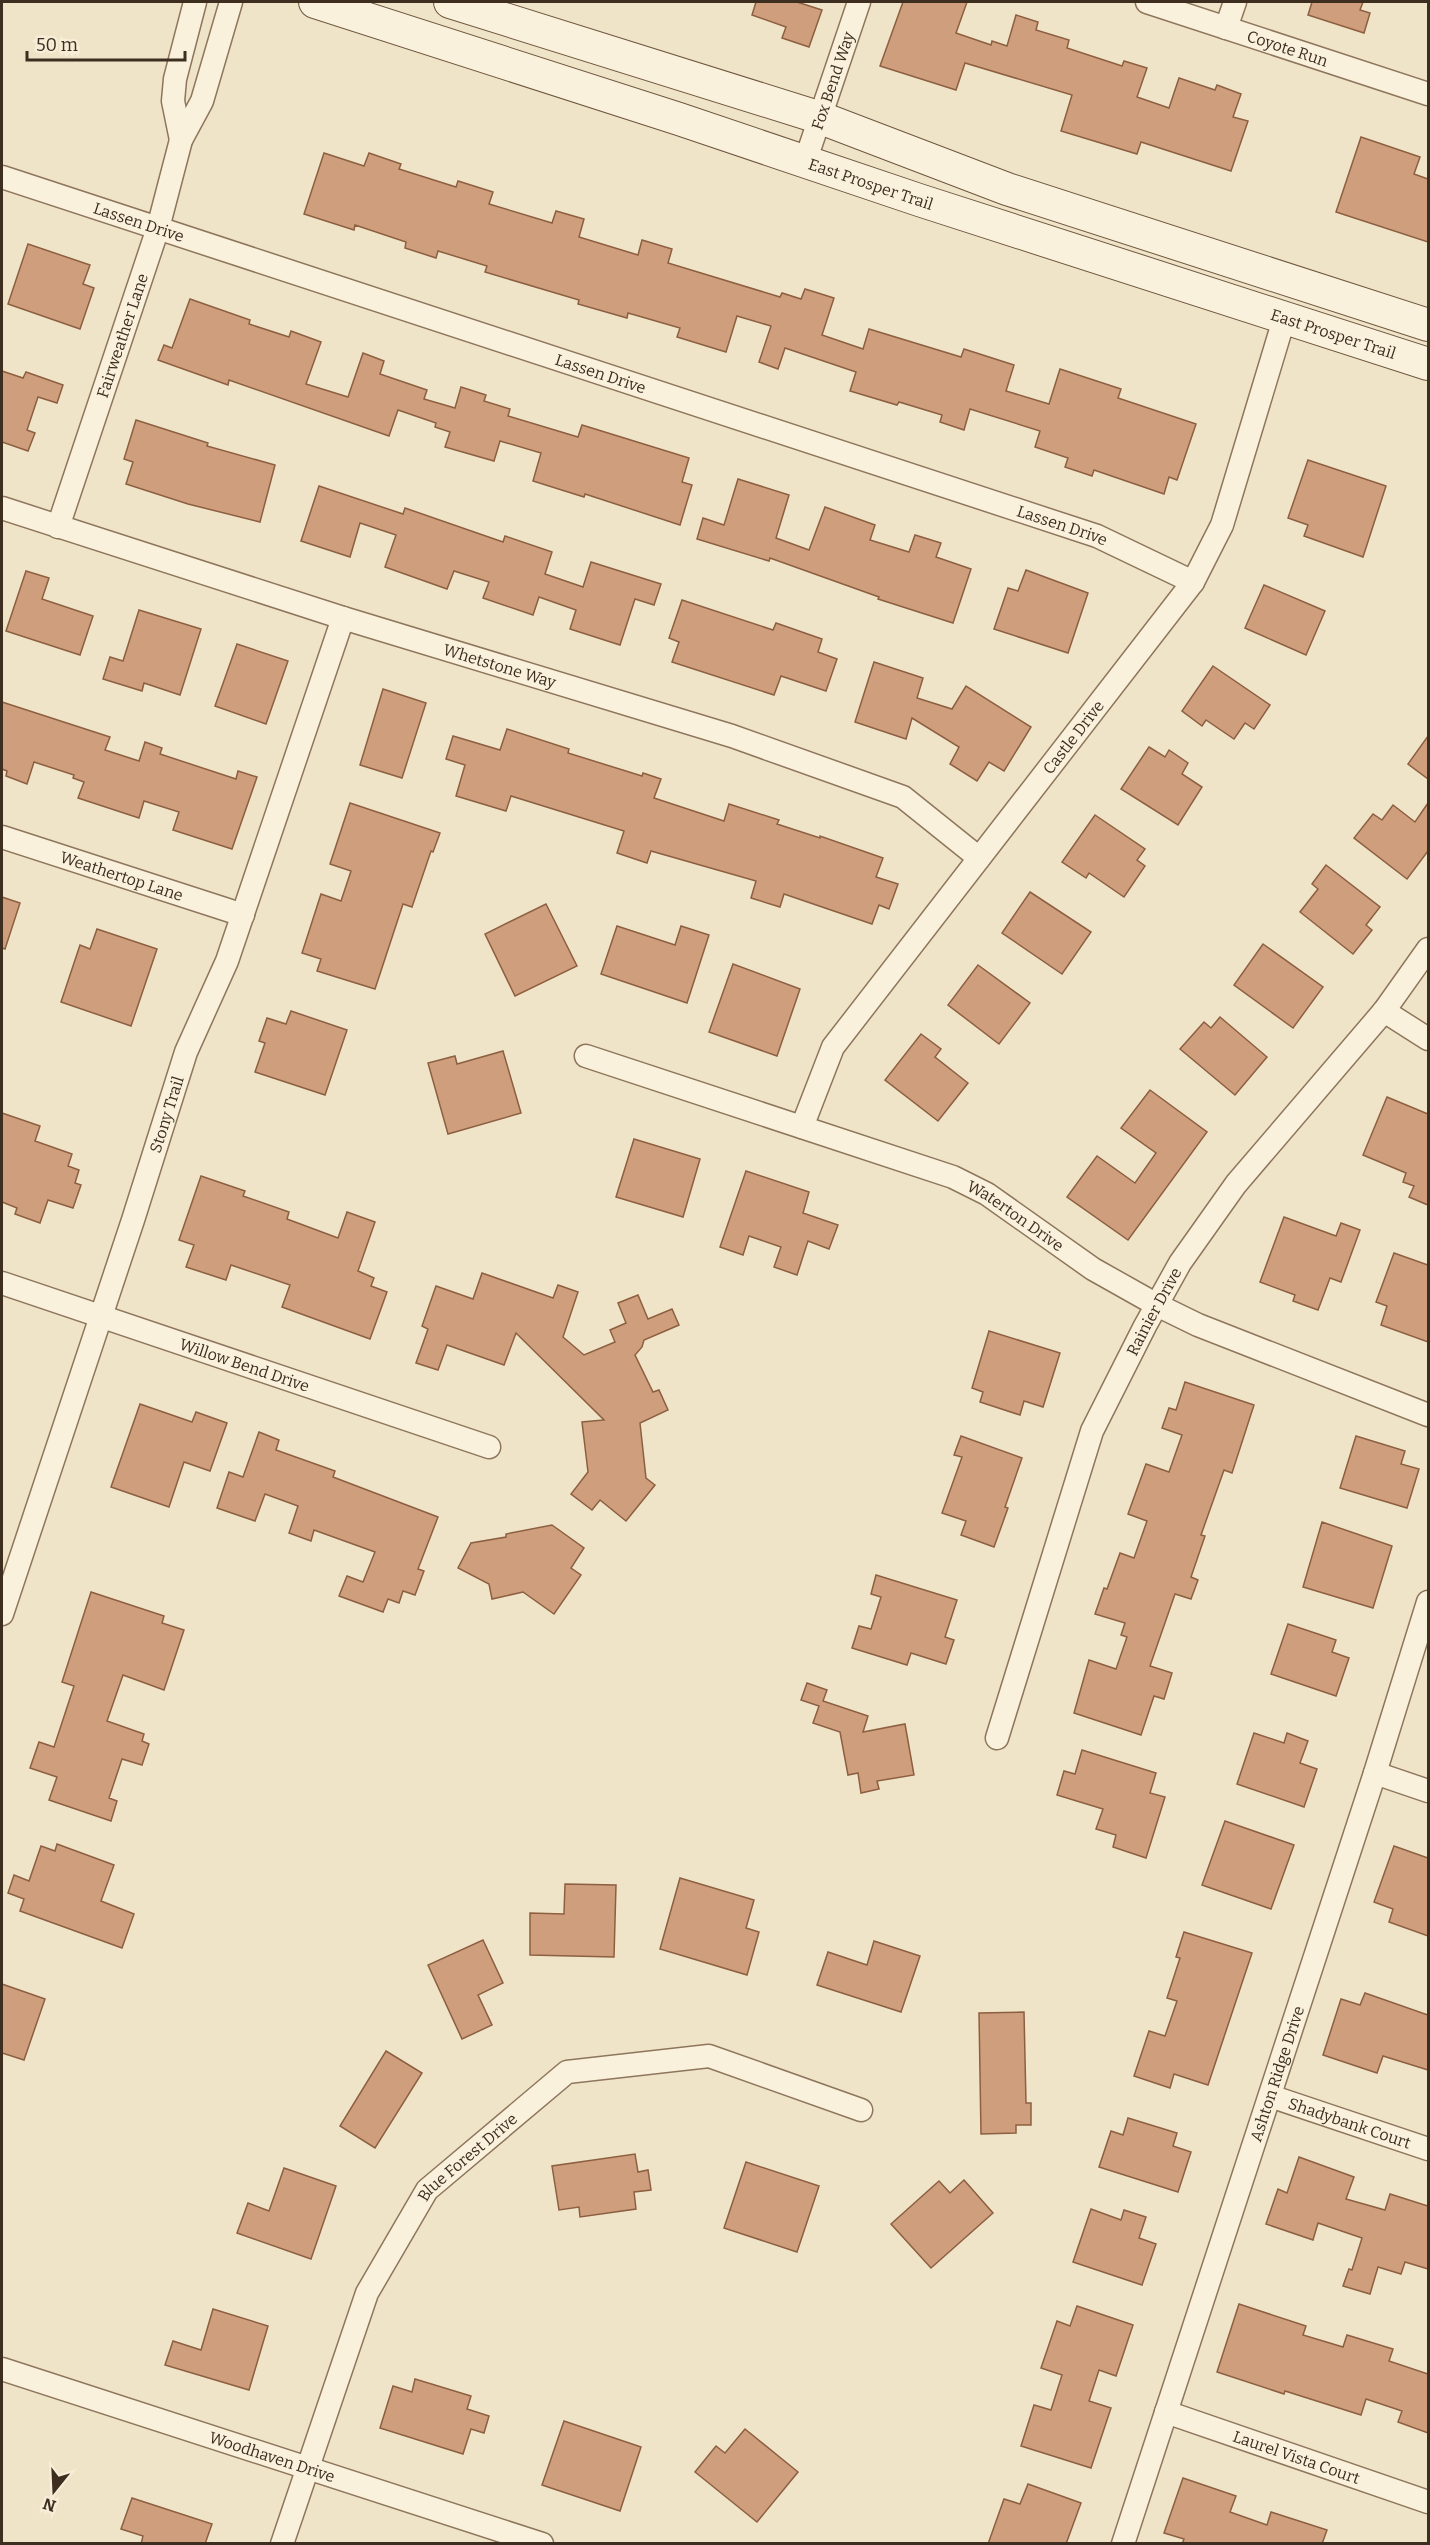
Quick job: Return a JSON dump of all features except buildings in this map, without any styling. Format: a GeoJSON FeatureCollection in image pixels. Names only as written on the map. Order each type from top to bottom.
{"type":"FeatureCollection","features":[{"type":"Feature","properties":{"kind":"main road","name":"East Prosper Trail"},"geometry":{"type":"LineString","coordinates":[[315,2],[1428,364]]}},
{"type":"Feature","properties":{"kind":"main road"},"geometry":{"type":"LineString","coordinates":[[450,2],[821,118],[1007,189],[1428,325]]}},
{"type":"Feature","properties":{"kind":"street","name":"Fairweather Lane"},"geometry":{"type":"LineString","coordinates":[[181,140],[173,101],[175,79],[195,2]]}},
{"type":"Feature","properties":{"kind":"street","name":"Fairweather Lane"},"geometry":{"type":"LineString","coordinates":[[58,527],[158,228],[181,140],[202,101],[231,2]]}},
{"type":"Feature","properties":{"kind":"street","name":"Fox Bend Way"},"geometry":{"type":"LineString","coordinates":[[805,162],[859,2]]}},
{"type":"Feature","properties":{"kind":"street","name":"Coyote Run"},"geometry":{"type":"LineString","coordinates":[[1147,2],[1428,94]]}},
{"type":"Feature","properties":{"kind":"street"},"geometry":{"type":"LineString","coordinates":[[1226,28],[1235,2]]}},
{"type":"Feature","properties":{"kind":"street","name":"Lassen Drive"},"geometry":{"type":"LineString","coordinates":[[2,177],[1097,536],[1193,582]]}},
{"type":"Feature","properties":{"kind":"street","name":"Castle Drive"},"geometry":{"type":"LineString","coordinates":[[802,1127],[833,1047],[1193,582],[1222,525],[1285,316]]}},
{"type":"Feature","properties":{"kind":"street","name":"Whetstone Way"},"geometry":{"type":"LineString","coordinates":[[2,508],[343,618],[732,736],[903,797],[979,858]]}},
{"type":"Feature","properties":{"kind":"street","name":"Stony Trail"},"geometry":{"type":"LineString","coordinates":[[2,1614],[134,1220],[186,1052],[227,961],[343,618]]}},
{"type":"Feature","properties":{"kind":"street","name":"Weathertop Lane"},"geometry":{"type":"LineString","coordinates":[[2,837],[243,915]]}},
{"type":"Feature","properties":{"kind":"street","name":"Rainier Drive"},"geometry":{"type":"LineString","coordinates":[[997,1738],[1092,1431],[1157,1305],[1180,1263],[1236,1184],[1384,1011],[1428,949]]}},
{"type":"Feature","properties":{"kind":"street"},"geometry":{"type":"LineString","coordinates":[[1384,1011],[1428,1040]]}},
{"type":"Feature","properties":{"kind":"street","name":"Waterton Drive"},"geometry":{"type":"LineString","coordinates":[[586,1056],[953,1177],[987,1194],[1093,1269],[1157,1305],[1198,1325],[1428,1414]]}},
{"type":"Feature","properties":{"kind":"street","name":"Willow Bend Drive"},"geometry":{"type":"LineString","coordinates":[[2,1283],[489,1447]]}},
{"type":"Feature","properties":{"kind":"street","name":"Ashton Ridge Drive"},"geometry":{"type":"LineString","coordinates":[[1123,2544],[1375,1773],[1428,1602]]}},
{"type":"Feature","properties":{"kind":"street"},"geometry":{"type":"LineString","coordinates":[[1375,1773],[1428,1791]]}},
{"type":"Feature","properties":{"kind":"street","name":"Blue Forest Drive"},"geometry":{"type":"LineString","coordinates":[[282,2544],[367,2293],[427,2190],[567,2072],[709,2056],[861,2110]]}},
{"type":"Feature","properties":{"kind":"street","name":"Shadybank Court"},"geometry":{"type":"LineString","coordinates":[[1269,2096],[1428,2149]]}},
{"type":"Feature","properties":{"kind":"street","name":"Woodhaven Drive"},"geometry":{"type":"LineString","coordinates":[[2,2369],[542,2544]]}},
{"type":"Feature","properties":{"kind":"street","name":"Laurel Vista Court"},"geometry":{"type":"LineString","coordinates":[[1166,2412],[1428,2502]]}}]}
